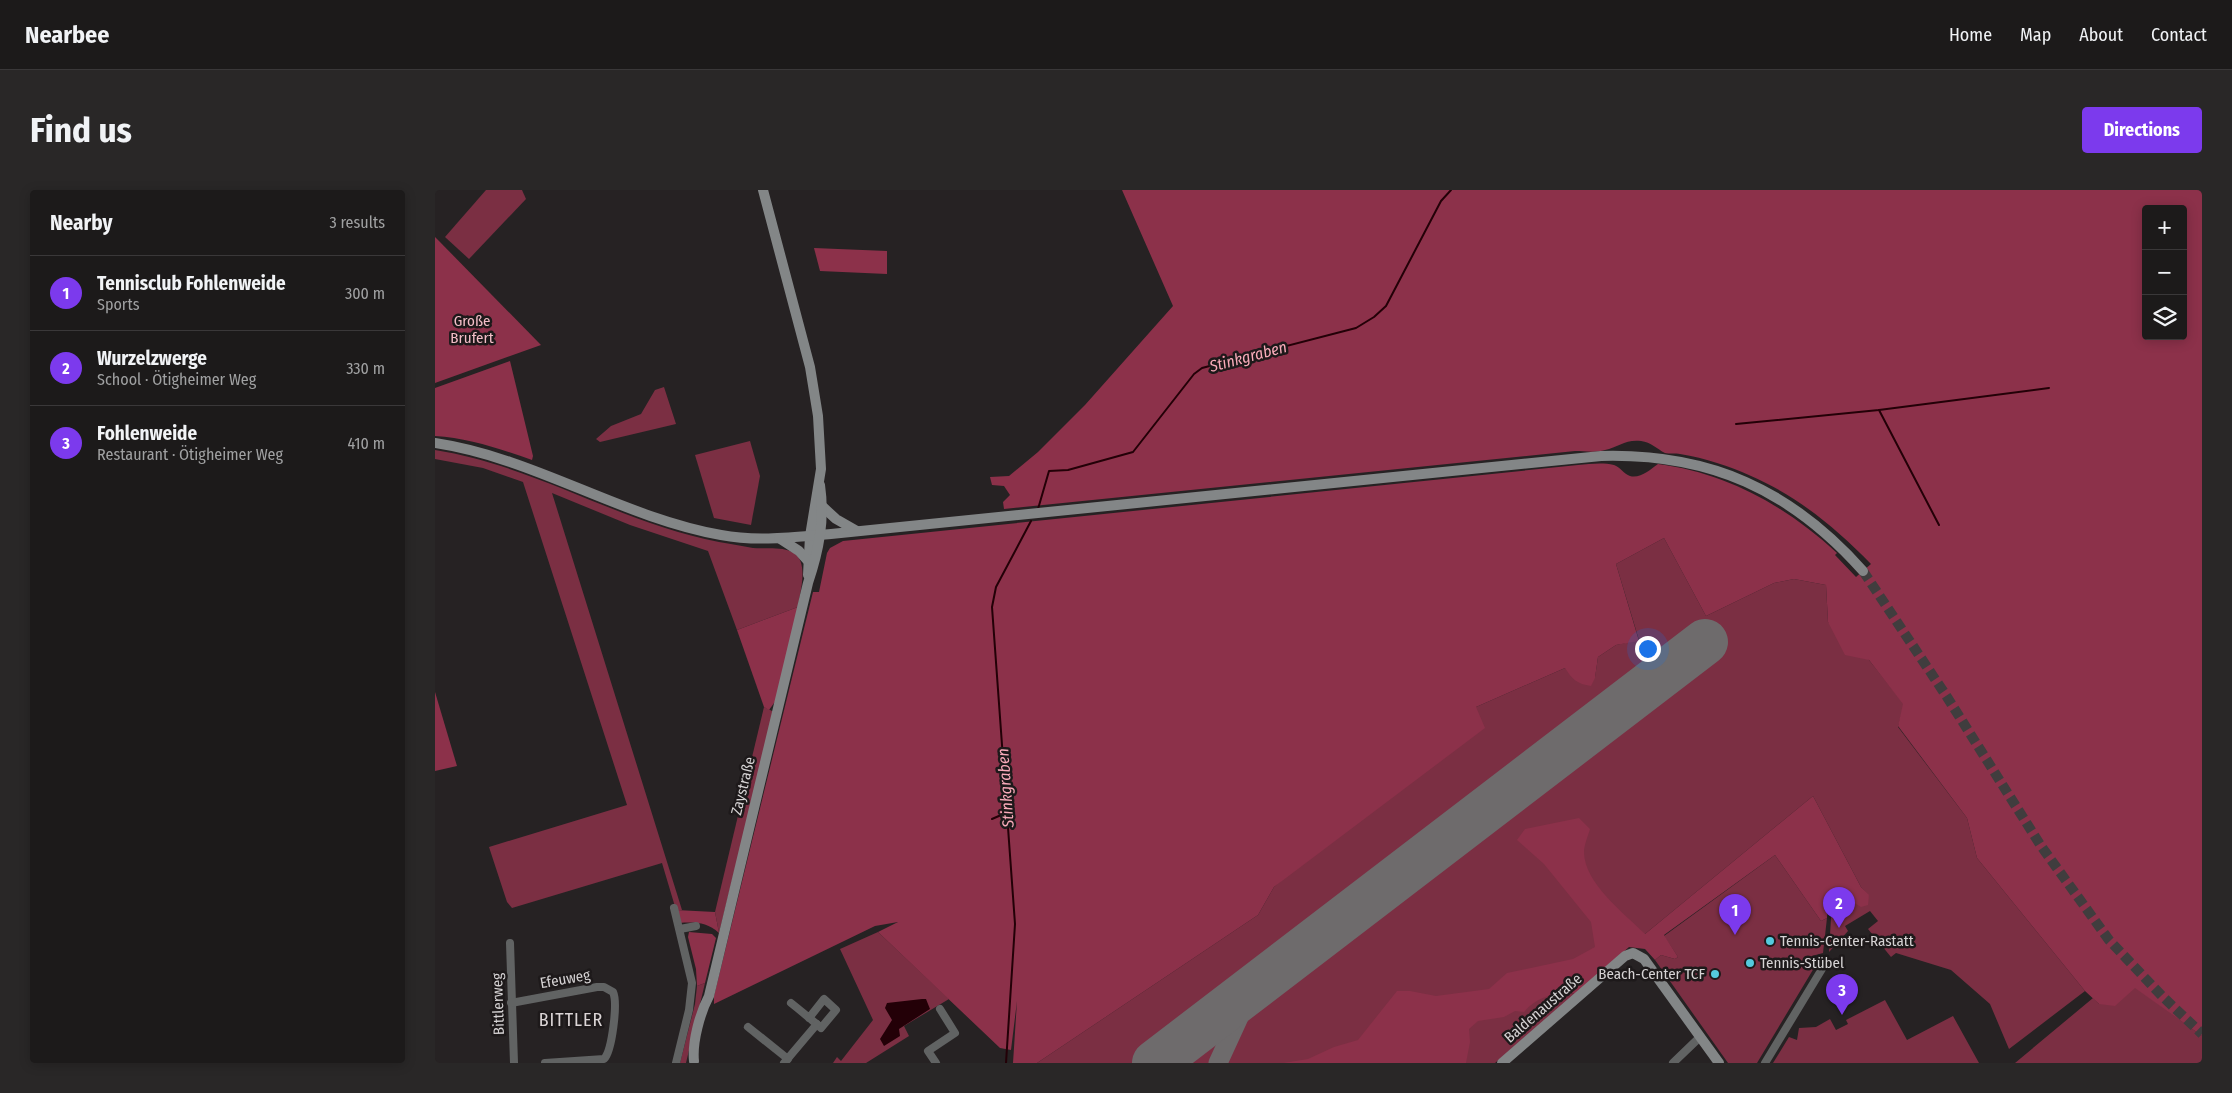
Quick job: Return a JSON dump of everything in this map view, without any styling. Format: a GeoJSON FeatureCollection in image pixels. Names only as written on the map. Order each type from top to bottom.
{"type":"FeatureCollection","features":[{"type":"Feature","properties":{"kind":"main road"},"geometry":{"type":"LineString","coordinates":[[763,190],[815,395],[821,434],[820,485]]}},
{"type":"Feature","properties":{"kind":"main road"},"geometry":{"type":"LineString","coordinates":[[435,443],[475,450],[513,462],[628,509],[693,530],[723,536],[779,538],[1575,459],[1625,456],[1670,459],[1740,479],[1765,491],[1814,523],[1863,571]]}},
{"type":"Feature","properties":{"kind":"main road","name":"Zaystraße"},"geometry":{"type":"LineString","coordinates":[[694,1062],[700,1047],[709,1005],[709,996],[821,535],[823,507],[820,485]]}},
{"type":"Feature","properties":{"kind":"main road","name":"Zaystraße"},"geometry":{"type":"LineString","coordinates":[[808,583],[807,560],[820,485]]}},
{"type":"Feature","properties":{"kind":"main road"},"geometry":{"type":"LineString","coordinates":[[823,507],[836,519],[857,531]]}},
{"type":"Feature","properties":{"kind":"main road"},"geometry":{"type":"LineString","coordinates":[[779,538],[799,551],[807,560]]}},
{"type":"Feature","properties":{"kind":"main road","name":"Baldenaustraße"},"geometry":{"type":"LineString","coordinates":[[1502,1063],[1625,956],[1636,954],[1644,959],[1700,1037]]}},
{"type":"Feature","properties":{"kind":"main road"},"geometry":{"type":"LineString","coordinates":[[1700,1037],[1719,1063]]}},
{"type":"Feature","properties":{"kind":"street"},"geometry":{"type":"LineString","coordinates":[[674,908],[692,983],[689,1010],[676,1063]]}},
{"type":"Feature","properties":{"kind":"street"},"geometry":{"type":"LineString","coordinates":[[680,929],[696,926]]}},
{"type":"Feature","properties":{"kind":"street","name":"Bittlerweg"},"geometry":{"type":"LineString","coordinates":[[510,943],[514,1063]]}},
{"type":"Feature","properties":{"kind":"street"},"geometry":{"type":"LineString","coordinates":[[1765,1063],[1825,964]]}},
{"type":"Feature","properties":{"kind":"street","name":"Efeuweg"},"geometry":{"type":"LineString","coordinates":[[511,1003],[597,987],[604,987],[613,992],[615,1001],[610,1049],[604,1059],[545,1063]]}},
{"type":"Feature","properties":{"kind":"street"},"geometry":{"type":"LineString","coordinates":[[791,1003],[809,1018],[817,1024],[821,1028],[836,1010],[824,1000],[809,1018]]}},
{"type":"Feature","properties":{"kind":"street"},"geometry":{"type":"LineString","coordinates":[[932,1062],[928,1051],[955,1034],[939,1009]]}},
{"type":"Feature","properties":{"kind":"street"},"geometry":{"type":"LineString","coordinates":[[748,1027],[786,1061],[817,1024]]}},
{"type":"Feature","properties":{"kind":"street"},"geometry":{"type":"LineString","coordinates":[[1673,1063],[1700,1037]]}},
{"type":"Feature","properties":{"kind":"shaded area"},"geometry":{"type":"Polygon","coordinates":[[[486,190],[522,190],[526,199],[469,259],[445,237],[486,190]]]}},
{"type":"Feature","properties":{"kind":"shaded area"},"geometry":{"type":"Polygon","coordinates":[[[664,387],[676,424],[600,442],[596,439],[611,426],[641,414],[655,390],[664,387]]]}},
{"type":"Feature","properties":{"kind":"shaded area"},"geometry":{"type":"Polygon","coordinates":[[[750,441],[760,476],[751,525],[714,518],[695,455],[750,441]]]}},
{"type":"Feature","properties":{"kind":"shaded area"},"geometry":{"type":"Polygon","coordinates":[[[435,450],[508,468],[647,522],[683,533],[753,548],[785,549],[794,553],[799,558],[802,571],[802,586],[798,607],[737,630],[708,551],[630,525],[552,493],[682,910],[676,910],[662,863],[512,908],[507,902],[489,847],[627,805],[523,482],[483,468],[435,459],[435,450]]]}},
{"type":"Feature","properties":{"kind":"shaded area"},"geometry":{"type":"Polygon","coordinates":[[[1664,538],[1706,616],[1774,583],[1794,579],[1826,585],[1828,622],[1869,660],[1904,704],[1898,727],[1967,818],[1977,858],[2085,991],[2009,1049],[1990,1004],[1951,970],[1896,953],[1891,957],[1868,929],[1878,921],[1870,911],[1845,926],[1848,931],[1829,952],[1832,901],[1869,896],[1861,887],[1813,796],[1645,934],[1560,993],[1576,994],[1495,1063],[1037,1063],[1258,915],[1274,887],[1476,707],[1565,668],[1595,677],[1598,657],[1616,645],[1639,640],[1616,564],[1664,538]]]}},
{"type":"Feature","properties":{"kind":"shaded area"},"geometry":{"type":"Polygon","coordinates":[[[764,707],[774,712],[719,933],[715,912],[764,707]]]}},
{"type":"Feature","properties":{"kind":"shaded area"},"geometry":{"type":"Polygon","coordinates":[[[1775,855],[1821,921],[1827,918],[1823,953],[1812,956],[1817,963],[1757,1063],[1728,1063],[1655,960],[1661,955],[1675,959],[1678,957],[1664,936],[1775,855]]]}},
{"type":"Feature","properties":{"kind":"shaded area"},"geometry":{"type":"Polygon","coordinates":[[[878,932],[949,999],[904,1026],[909,1036],[866,1063],[833,1063],[837,1057],[841,1061],[873,1020],[840,949],[878,932]]]}},
{"type":"Feature","properties":{"kind":"shaded area"},"geometry":{"type":"Polygon","coordinates":[[[705,983],[686,1063],[680,1063],[695,1004],[697,986],[705,983]]]}},
{"type":"Feature","properties":{"kind":"shaded area"},"geometry":{"type":"Polygon","coordinates":[[[2135,987],[2202,1036],[2202,1063],[2015,1063],[2093,998],[2099,1004],[2135,987]]]}},
{"type":"Feature","properties":{"kind":"shaded area"},"geometry":{"type":"Polygon","coordinates":[[[926,999],[930,1009],[899,1029],[900,1036],[884,1046],[880,1039],[892,1020],[885,1008],[887,1003],[926,999]]]}},
{"type":"Feature","properties":{"kind":"shaded area"},"geometry":{"type":"Polygon","coordinates":[[[1885,1000],[1907,1040],[1953,1016],[1979,1063],[1773,1063],[1789,1037],[1797,1040],[1799,1028],[1816,1027],[1830,1019],[1836,1030],[1848,1024],[1846,1020],[1885,1000]]]}},
{"type":"Feature","properties":{"kind":"green space"},"geometry":{"type":"Polygon","coordinates":[[[1122,190],[2202,190],[2202,1036],[2135,988],[2115,1006],[2099,1004],[2085,991],[1977,858],[1967,818],[1898,726],[1903,704],[1869,660],[1845,655],[1828,622],[1826,585],[1794,579],[1774,583],[1706,616],[1664,538],[1616,564],[1639,641],[1616,645],[1598,657],[1595,678],[1591,686],[1575,680],[1565,668],[1476,707],[1485,728],[1274,887],[1258,915],[1037,1063],[1013,1063],[1017,1001],[1011,1050],[1000,1048],[878,932],[898,922],[875,926],[714,1004],[714,996],[813,592],[819,592],[827,553],[830,548],[843,541],[1591,464],[1614,465],[1634,477],[1645,473],[1658,464],[1708,475],[1754,494],[1817,536],[1837,553],[1835,555],[1856,577],[1871,564],[1819,517],[1781,491],[1740,471],[1699,458],[1665,453],[1651,444],[1641,441],[1626,442],[1610,449],[1598,451],[1575,451],[1004,509],[1003,502],[1010,495],[1004,486],[992,485],[990,477],[1009,476],[1038,452],[1085,405],[1173,306],[1122,190]]]}},
{"type":"Feature","properties":{"kind":"green space","name":"Große Brufert"},"geometry":{"type":"Polygon","coordinates":[[[435,237],[439,241],[541,345],[435,383],[435,237]]]}},
{"type":"Feature","properties":{"kind":"green space"},"geometry":{"type":"Polygon","coordinates":[[[814,248],[887,251],[887,274],[820,271],[814,248]]]}},
{"type":"Feature","properties":{"kind":"green space"},"geometry":{"type":"Polygon","coordinates":[[[510,361],[533,456],[532,460],[472,442],[435,436],[435,388],[510,361]]]}},
{"type":"Feature","properties":{"kind":"green space"},"geometry":{"type":"Polygon","coordinates":[[[798,607],[777,699],[769,710],[764,707],[737,630],[798,607]]]}},
{"type":"Feature","properties":{"kind":"green space"},"geometry":{"type":"Polygon","coordinates":[[[435,692],[457,766],[435,771],[435,692]]]}},
{"type":"Feature","properties":{"kind":"green space"},"geometry":{"type":"Polygon","coordinates":[[[1813,796],[1861,887],[1869,895],[1868,905],[1861,907],[1848,899],[1828,902],[1827,918],[1821,921],[1775,855],[1664,935],[1678,957],[1675,959],[1661,955],[1655,960],[1645,949],[1629,947],[1576,994],[1547,996],[1535,1002],[1524,1012],[1515,1011],[1504,1017],[1478,1021],[1469,1029],[1470,1042],[1466,1063],[1283,1063],[1308,1059],[1334,1047],[1358,1040],[1397,991],[1410,991],[1436,996],[1489,989],[1507,973],[1573,959],[1595,947],[1591,922],[1544,864],[1517,840],[1525,829],[1579,818],[1590,829],[1584,852],[1586,864],[1591,875],[1616,907],[1645,934],[1813,796]]]}},
{"type":"Feature","properties":{"kind":"green space"},"geometry":{"type":"Polygon","coordinates":[[[676,910],[715,912],[719,933],[701,924],[679,923],[676,910]]]}},
{"type":"Feature","properties":{"kind":"green space"},"geometry":{"type":"Polygon","coordinates":[[[689,932],[712,934],[716,938],[705,983],[697,986],[696,969],[688,937],[689,932]]]}},
{"type":"Feature","properties":{"kind":"waterway","name":"Stinkgraben"},"geometry":{"type":"LineString","coordinates":[[1038,509],[1049,471],[1068,470],[1133,452],[1194,374],[1202,368],[1356,328],[1374,317],[1386,306],[1441,201],[1451,190]]}},
{"type":"Feature","properties":{"kind":"waterway"},"geometry":{"type":"LineString","coordinates":[[1736,424],[1879,410],[2049,388]]}},
{"type":"Feature","properties":{"kind":"waterway"},"geometry":{"type":"LineString","coordinates":[[1879,410],[1939,525]]}},
{"type":"Feature","properties":{"kind":"waterway","name":"Stinkgraben"},"geometry":{"type":"LineString","coordinates":[[1006,1063],[1015,924],[992,607],[996,587],[1031,521]]}},
{"type":"Feature","properties":{"kind":"waterway"},"geometry":{"type":"LineString","coordinates":[[992,819],[1008,812]]}},
{"type":"Feature","properties":{"kind":"taxiway"},"geometry":{"type":"LineString","coordinates":[[1218,1063],[1252,989]]}},
{"type":"Feature","properties":{"kind":"runway"},"geometry":{"type":"LineString","coordinates":[[1155,1063],[1705,642]]}},
{"type":"Feature","properties":{"kind":"tunnel"},"geometry":{"type":"LineString","coordinates":[[1863,571],[1947,697],[2041,846],[2109,940],[2162,996],[2202,1034]]}},
{"type":"Feature","properties":{"kind":"place","name":"Wurzelzwerge"},"geometry":{"type":"Point","coordinates":[1839,928]}},
{"type":"Feature","properties":{"kind":"place","name":"Tennisclub Fohlenweide"},"geometry":{"type":"Point","coordinates":[1735,935]}},
{"type":"Feature","properties":{"kind":"place","name":"Tennis-Center-Rastatt"},"geometry":{"type":"Point","coordinates":[1770,941]}},
{"type":"Feature","properties":{"kind":"place","name":"Tennis-Stübel"},"geometry":{"type":"Point","coordinates":[1750,963]}},
{"type":"Feature","properties":{"kind":"place","name":"Beach-Center TCF"},"geometry":{"type":"Point","coordinates":[1715,974]}},
{"type":"Feature","properties":{"kind":"place","name":"Fohlenweide"},"geometry":{"type":"Point","coordinates":[1842,1015]}},
{"type":"Feature","properties":{"kind":"district","name":"BITTLER"},"geometry":{"type":"Point","coordinates":[571,1020]}}]}
